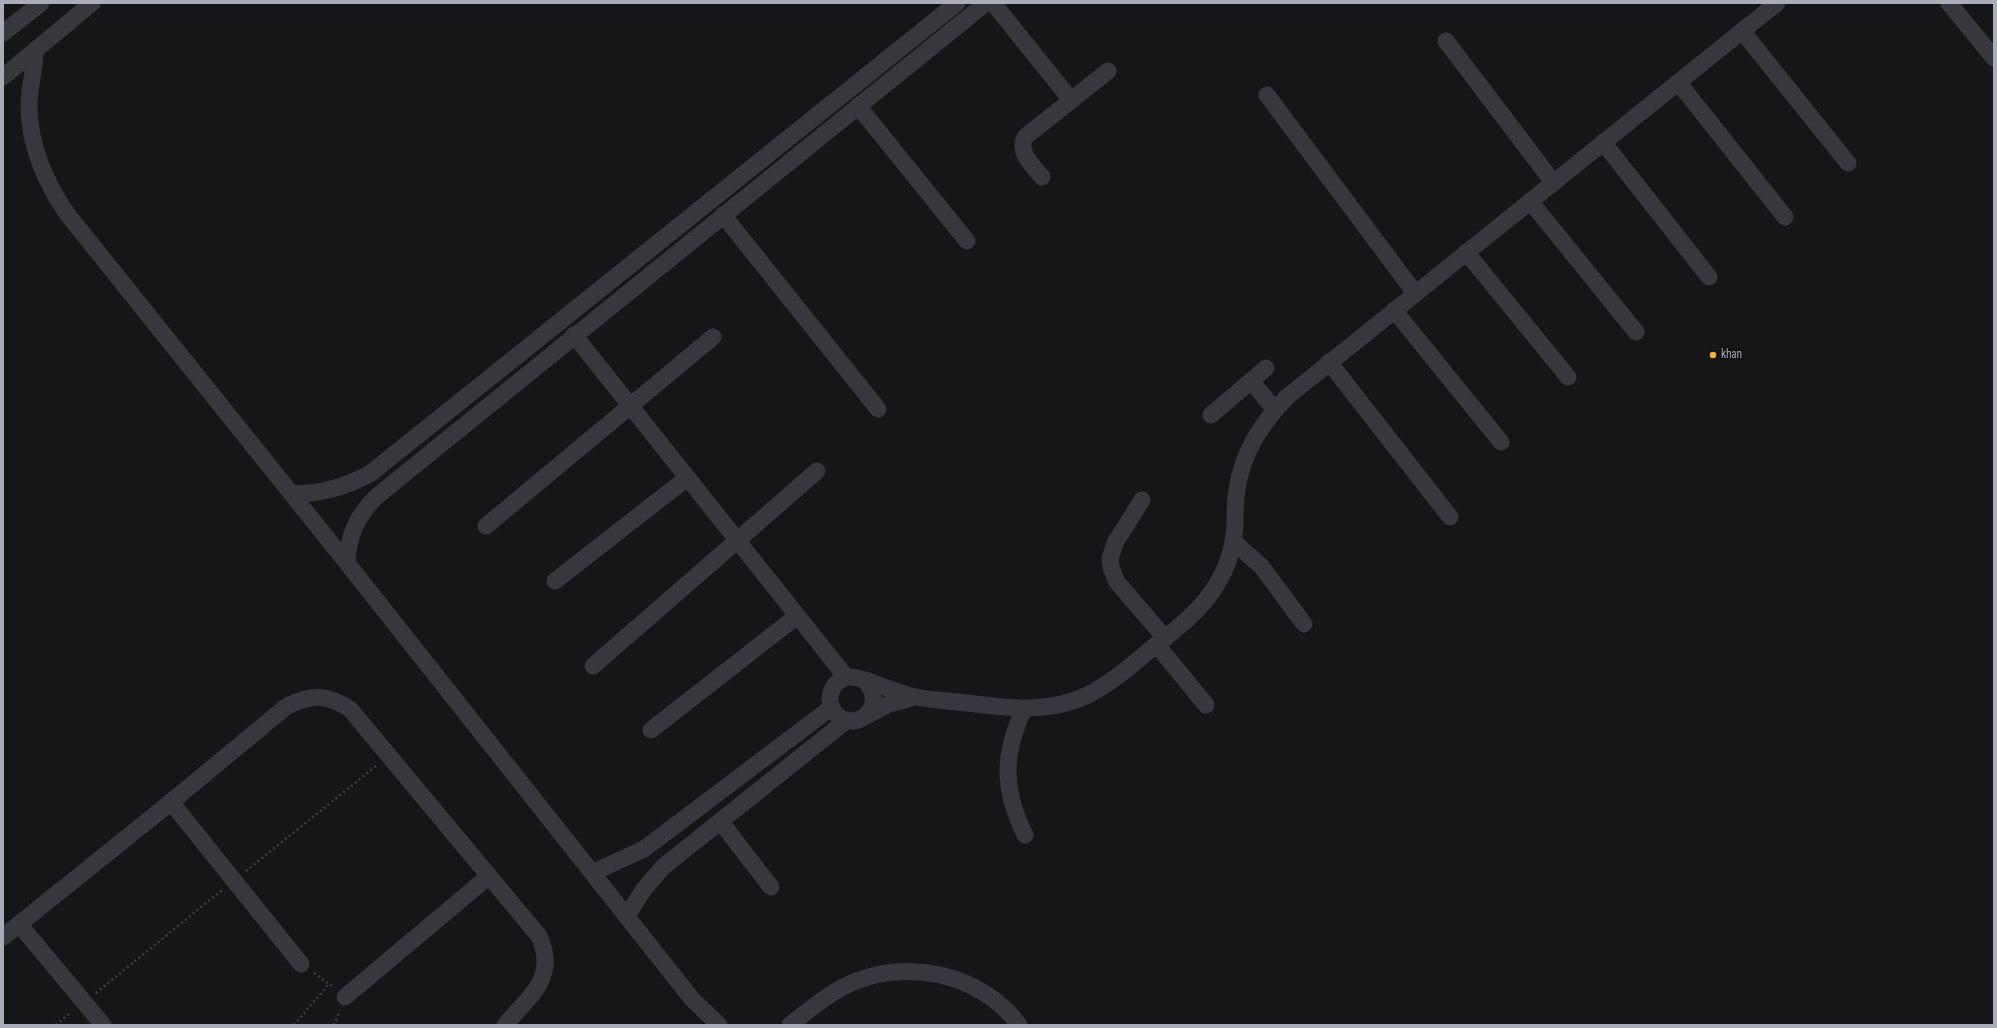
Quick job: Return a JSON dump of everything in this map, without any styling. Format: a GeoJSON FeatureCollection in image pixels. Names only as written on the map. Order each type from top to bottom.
{"type":"FeatureCollection","features":[{"type":"Feature","properties":{"kind":"street"},"geometry":{"type":"LineString","coordinates":[[3,33],[40,3]]}},
{"type":"Feature","properties":{"kind":"street"},"geometry":{"type":"LineString","coordinates":[[3,77],[92,3]]}},
{"type":"Feature","properties":{"kind":"street"},"geometry":{"type":"LineString","coordinates":[[292,494],[314,493],[341,487],[371,473],[957,3]]}},
{"type":"Feature","properties":{"kind":"street"},"geometry":{"type":"LineString","coordinates":[[348,563],[348,550],[354,527],[360,516],[376,497],[574,335],[986,3]]}},
{"type":"Feature","properties":{"kind":"street"},"geometry":{"type":"LineString","coordinates":[[993,3],[1071,100]]}},
{"type":"Feature","properties":{"kind":"street"},"geometry":{"type":"LineString","coordinates":[[915,697],[889,704],[860,719],[847,720],[840,718],[832,707],[830,695],[832,689],[840,680],[846,678],[859,678],[915,697],[1024,710],[1054,706],[1086,696],[1118,676],[1197,609],[1212,591],[1224,571],[1233,541],[1236,492],[1241,469],[1252,441],[1275,410],[1293,392],[1329,362],[1777,3]]}},
{"type":"Feature","properties":{"kind":"street"},"geometry":{"type":"LineString","coordinates":[[1949,3],[1994,58]]}},
{"type":"Feature","properties":{"kind":"street"},"geometry":{"type":"LineString","coordinates":[[1742,31],[1848,163]]}},
{"type":"Feature","properties":{"kind":"street"},"geometry":{"type":"LineString","coordinates":[[913,39],[924,53]]}},
{"type":"Feature","properties":{"kind":"street"},"geometry":{"type":"LineString","coordinates":[[1446,41],[1553,182]]}},
{"type":"Feature","properties":{"kind":"street"},"geometry":{"type":"LineString","coordinates":[[35,50],[35,66],[29,105],[31,127],[42,169],[58,201],[348,563],[692,999],[719,1025]]}},
{"type":"Feature","properties":{"kind":"street"},"geometry":{"type":"LineString","coordinates":[[1042,177],[1024,153],[1023,141],[1027,134],[1108,71]]}},
{"type":"Feature","properties":{"kind":"street"},"geometry":{"type":"LineString","coordinates":[[1678,82],[1785,217]]}},
{"type":"Feature","properties":{"kind":"street"},"geometry":{"type":"LineString","coordinates":[[1267,95],[1415,293]]}},
{"type":"Feature","properties":{"kind":"street"},"geometry":{"type":"LineString","coordinates":[[858,106],[968,241]]}},
{"type":"Feature","properties":{"kind":"street"},"geometry":{"type":"LineString","coordinates":[[1604,142],[1709,277]]}},
{"type":"Feature","properties":{"kind":"street"},"geometry":{"type":"LineString","coordinates":[[1530,201],[1636,332]]}},
{"type":"Feature","properties":{"kind":"street"},"geometry":{"type":"LineString","coordinates":[[723,215],[878,409]]}},
{"type":"Feature","properties":{"kind":"street"},"geometry":{"type":"LineString","coordinates":[[1466,252],[1568,377]]}},
{"type":"Feature","properties":{"kind":"street"},"geometry":{"type":"LineString","coordinates":[[623,272],[635,286]]}},
{"type":"Feature","properties":{"kind":"street"},"geometry":{"type":"LineString","coordinates":[[1394,310],[1501,442]]}},
{"type":"Feature","properties":{"kind":"street"},"geometry":{"type":"LineString","coordinates":[[574,335],[846,678]]}},
{"type":"Feature","properties":{"kind":"street"},"geometry":{"type":"LineString","coordinates":[[486,526],[713,337]]}},
{"type":"Feature","properties":{"kind":"street"},"geometry":{"type":"LineString","coordinates":[[1329,362],[1450,517]]}},
{"type":"Feature","properties":{"kind":"street"},"geometry":{"type":"LineString","coordinates":[[1211,415],[1266,368]]}},
{"type":"Feature","properties":{"kind":"street"},"geometry":{"type":"LineString","coordinates":[[1251,380],[1275,410]]}},
{"type":"Feature","properties":{"kind":"street"},"geometry":{"type":"LineString","coordinates":[[594,666],[817,471]]}},
{"type":"Feature","properties":{"kind":"street"},"geometry":{"type":"LineString","coordinates":[[556,581],[687,478]]}},
{"type":"Feature","properties":{"kind":"street"},"geometry":{"type":"LineString","coordinates":[[1142,500],[1115,543],[1110,559],[1111,567],[1117,582],[1206,705]]}},
{"type":"Feature","properties":{"kind":"street"},"geometry":{"type":"LineString","coordinates":[[1233,541],[1262,566],[1304,624]]}},
{"type":"Feature","properties":{"kind":"street"},"geometry":{"type":"LineString","coordinates":[[651,730],[796,616]]}},
{"type":"Feature","properties":{"kind":"street"},"geometry":{"type":"LineString","coordinates":[[865,681],[873,691],[874,698],[870,711],[866,716]]}},
{"type":"Feature","properties":{"kind":"street"},"geometry":{"type":"LineString","coordinates":[[3,937],[171,802],[287,706],[302,699],[318,696],[335,700],[350,709],[539,936],[547,958],[546,970],[542,981],[505,1025]]}},
{"type":"Feature","properties":{"kind":"street"},"geometry":{"type":"LineString","coordinates":[[592,873],[628,858],[659,839],[832,707]]}},
{"type":"Feature","properties":{"kind":"street"},"geometry":{"type":"LineString","coordinates":[[1024,710],[1012,740],[1007,773],[1012,805],[1025,835]]}},
{"type":"Feature","properties":{"kind":"street"},"geometry":{"type":"LineString","coordinates":[[627,916],[653,878],[673,859],[847,720]]}},
{"type":"Feature","properties":{"kind":"street"},"geometry":{"type":"LineString","coordinates":[[171,802],[301,964]]}},
{"type":"Feature","properties":{"kind":"street"},"geometry":{"type":"LineString","coordinates":[[720,821],[771,887]]}},
{"type":"Feature","properties":{"kind":"street"},"geometry":{"type":"LineString","coordinates":[[659,839],[673,859]]}},
{"type":"Feature","properties":{"kind":"street"},"geometry":{"type":"LineString","coordinates":[[345,997],[489,876]]}},
{"type":"Feature","properties":{"kind":"street"},"geometry":{"type":"LineString","coordinates":[[19,924],[103,1025]]}},
{"type":"Feature","properties":{"kind":"street"},"geometry":{"type":"LineString","coordinates":[[790,1025],[828,996],[845,986],[881,973],[900,971],[938,974],[973,986],[1004,1008],[1019,1025]]}},
{"type":"Feature","properties":{"kind":"path"},"geometry":{"type":"LineString","coordinates":[[301,964],[345,997]]}},
{"type":"Feature","properties":{"kind":"path"},"geometry":{"type":"LineString","coordinates":[[294,1025],[329,984]]}},
{"type":"Feature","properties":{"kind":"place","name":"khan"},"geometry":{"type":"Point","coordinates":[1713,355]}}]}
